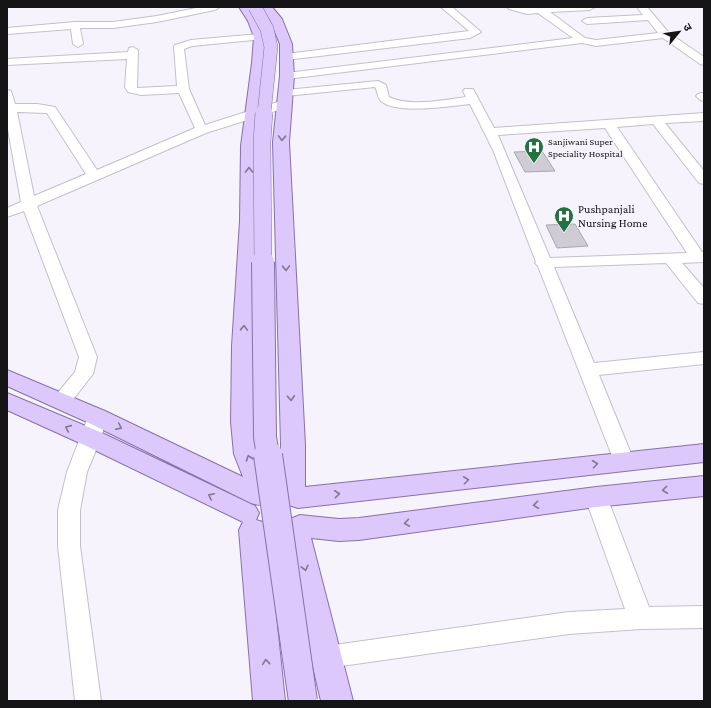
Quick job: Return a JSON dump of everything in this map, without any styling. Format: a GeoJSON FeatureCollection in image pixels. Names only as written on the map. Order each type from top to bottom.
{"type":"FeatureCollection","features":[{"type":"Feature","properties":{"kind":"main road"},"geometry":{"type":"LineString","coordinates":[[245,7],[254,21],[260,37],[254,114],[249,146],[249,199],[243,346],[243,422],[258,534],[273,537],[281,536],[297,528],[339,530],[359,529],[596,497],[704,486]]}},
{"type":"Feature","properties":{"kind":"main road"},"geometry":{"type":"LineString","coordinates":[[255,7],[267,30],[271,47],[265,95],[262,142],[265,437],[303,701]]}},
{"type":"Feature","properties":{"kind":"main road"},"geometry":{"type":"LineString","coordinates":[[266,7],[276,19],[286,44],[286,83],[281,142],[295,496],[302,503],[305,514],[297,528],[337,701]]}},
{"type":"Feature","properties":{"kind":"main road"},"geometry":{"type":"LineString","coordinates":[[249,199],[284,196]]}},
{"type":"Feature","properties":{"kind":"main road"},"geometry":{"type":"LineString","coordinates":[[7,377],[61,401],[94,428]]}},
{"type":"Feature","properties":{"kind":"main road"},"geometry":{"type":"LineString","coordinates":[[7,401],[94,428],[255,508]]}},
{"type":"Feature","properties":{"kind":"main road"},"geometry":{"type":"LineString","coordinates":[[255,508],[278,491],[295,496],[409,487],[624,461],[704,453]]}},
{"type":"Feature","properties":{"kind":"main road"},"geometry":{"type":"LineString","coordinates":[[255,508],[269,701]]}},
{"type":"Feature","properties":{"kind":"street"},"geometry":{"type":"LineString","coordinates":[[7,30],[95,24],[113,25],[215,7]]}},
{"type":"Feature","properties":{"kind":"street"},"geometry":{"type":"LineString","coordinates":[[7,213],[202,130],[254,114],[286,83],[470,35],[476,32],[446,7]]}},
{"type":"Feature","properties":{"kind":"street"},"geometry":{"type":"LineString","coordinates":[[512,7],[521,10],[590,7]]}},
{"type":"Feature","properties":{"kind":"street"},"geometry":{"type":"LineString","coordinates":[[642,7],[665,35],[704,62]]}},
{"type":"Feature","properties":{"kind":"street"},"geometry":{"type":"LineString","coordinates":[[286,83],[577,37],[602,30],[567,8]]}},
{"type":"Feature","properties":{"kind":"street"},"geometry":{"type":"LineString","coordinates":[[540,10],[577,37],[592,44],[665,35]]}},
{"type":"Feature","properties":{"kind":"street"},"geometry":{"type":"LineString","coordinates":[[587,20],[650,17]]}},
{"type":"Feature","properties":{"kind":"street"},"geometry":{"type":"LineString","coordinates":[[75,25],[78,44]]}},
{"type":"Feature","properties":{"kind":"street"},"geometry":{"type":"LineString","coordinates":[[608,34],[619,41]]}},
{"type":"Feature","properties":{"kind":"street"},"geometry":{"type":"LineString","coordinates":[[202,130],[189,105],[183,89],[179,47],[181,45],[191,43],[260,37]]}},
{"type":"Feature","properties":{"kind":"street"},"geometry":{"type":"LineString","coordinates":[[685,48],[698,47]]}},
{"type":"Feature","properties":{"kind":"street"},"geometry":{"type":"LineString","coordinates":[[7,62],[133,52],[132,90],[141,92],[183,89]]}},
{"type":"Feature","properties":{"kind":"street"},"geometry":{"type":"LineString","coordinates":[[286,83],[378,84],[382,87],[386,100],[400,104],[421,105],[471,96],[499,150],[543,263],[624,461]]}},
{"type":"Feature","properties":{"kind":"street"},"geometry":{"type":"LineString","coordinates":[[61,401],[84,374],[88,357],[29,204],[11,134],[8,100],[37,108],[52,110],[94,176]]}},
{"type":"Feature","properties":{"kind":"street"},"geometry":{"type":"LineString","coordinates":[[490,132],[704,117]]}},
{"type":"Feature","properties":{"kind":"street"},"geometry":{"type":"LineString","coordinates":[[657,121],[704,180]]}},
{"type":"Feature","properties":{"kind":"street"},"geometry":{"type":"LineString","coordinates":[[609,124],[701,257]]}},
{"type":"Feature","properties":{"kind":"street"},"geometry":{"type":"LineString","coordinates":[[543,263],[701,257]]}},
{"type":"Feature","properties":{"kind":"street"},"geometry":{"type":"LineString","coordinates":[[670,258],[704,299]]}},
{"type":"Feature","properties":{"kind":"street"},"geometry":{"type":"LineString","coordinates":[[587,370],[704,358]]}},
{"type":"Feature","properties":{"kind":"street"},"geometry":{"type":"LineString","coordinates":[[88,701],[68,546],[69,510],[76,472],[94,428]]}},
{"type":"Feature","properties":{"kind":"street"},"geometry":{"type":"LineString","coordinates":[[596,497],[641,618]]}},
{"type":"Feature","properties":{"kind":"street"},"geometry":{"type":"LineString","coordinates":[[327,657],[569,623],[641,618],[704,618]]}},
{"type":"Feature","properties":{"kind":"building"},"geometry":{"type":"Polygon","coordinates":[[[542,151],[555,171],[525,172],[514,152],[542,151]]]}},
{"type":"Feature","properties":{"kind":"building"},"geometry":{"type":"Polygon","coordinates":[[[575,224],[588,246],[557,248],[546,225],[575,224]]]}},
{"type":"Feature","properties":{"kind":"place","name":"Sanjiwani Super Speciality Hospital"},"geometry":{"type":"Point","coordinates":[534,164]}},
{"type":"Feature","properties":{"kind":"place","name":"Pushpanjali Nursing Home"},"geometry":{"type":"Point","coordinates":[564,233]}}]}
